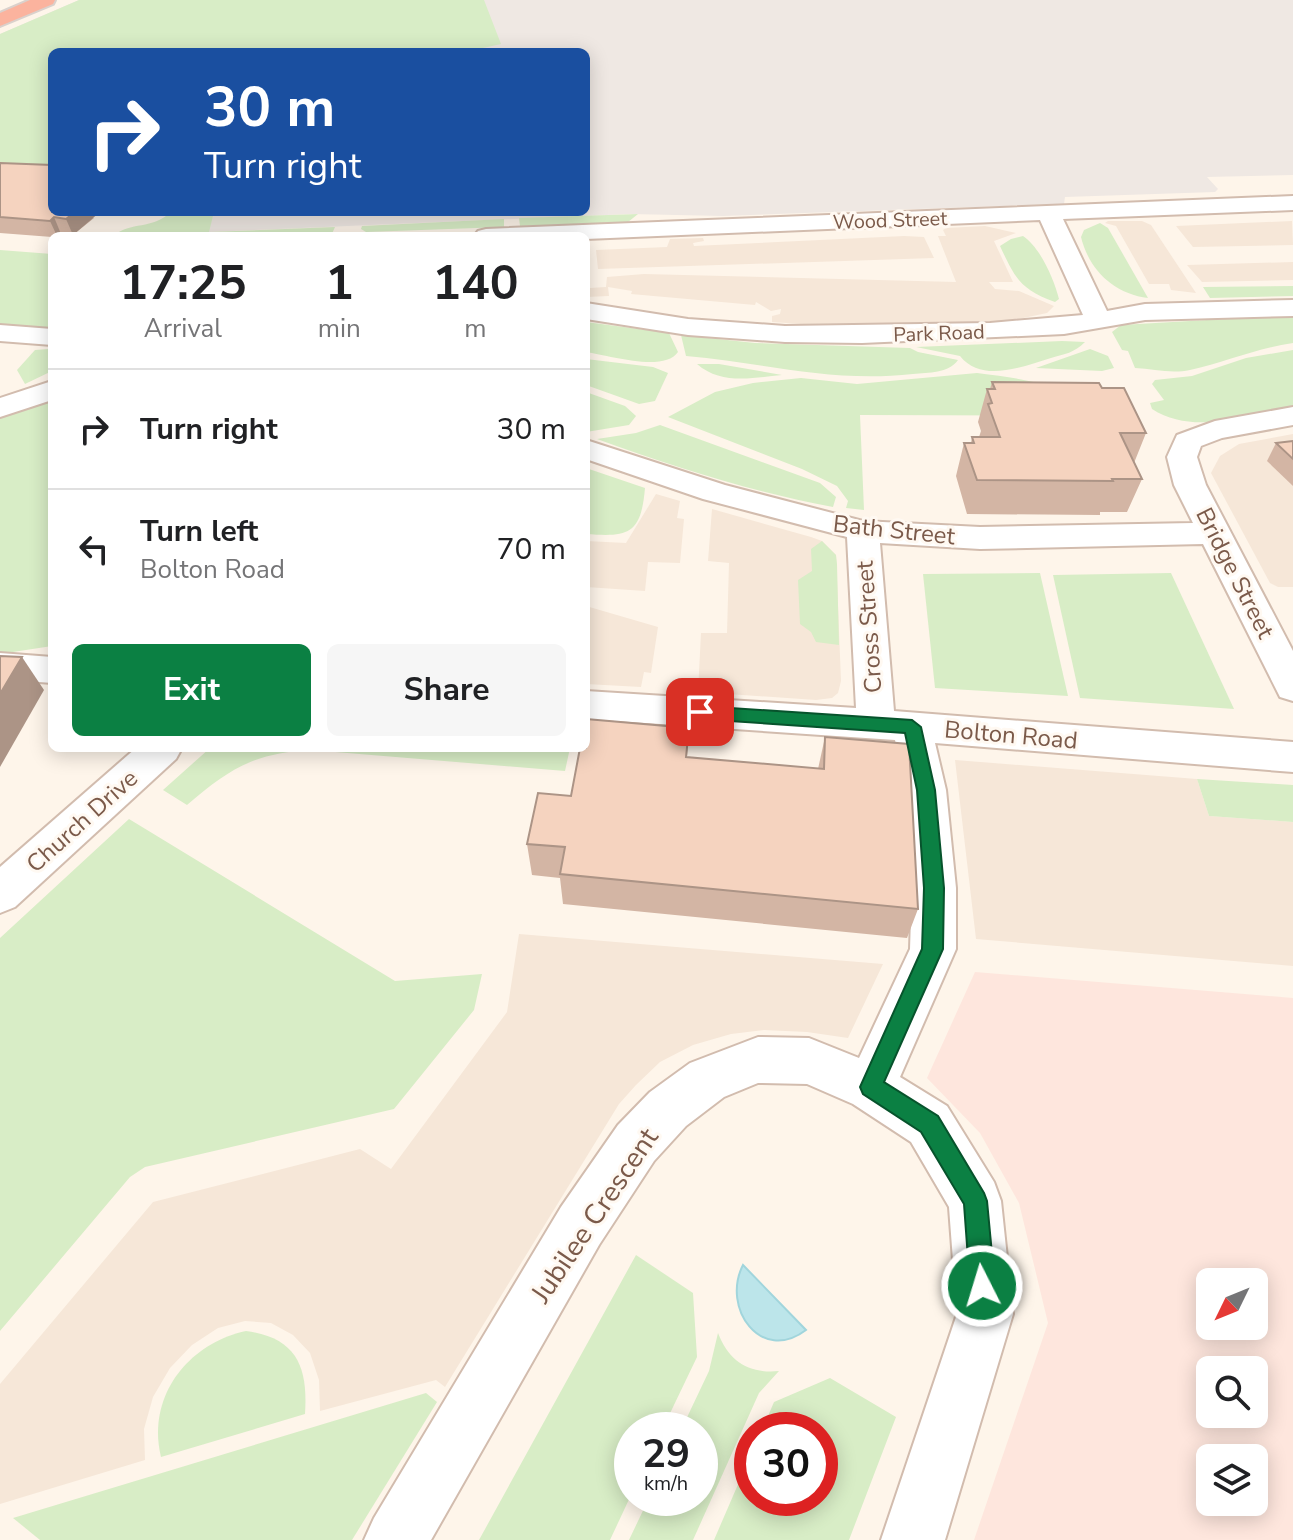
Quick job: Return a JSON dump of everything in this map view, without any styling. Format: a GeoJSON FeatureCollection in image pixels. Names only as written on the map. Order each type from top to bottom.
{"type":"FeatureCollection","features":[{"type":"Feature","properties":{"kind":"highway"},"geometry":{"type":"LineString","coordinates":[[0,20],[46,0]]}},
{"type":"Feature","properties":{"kind":"street","name":"Wood Street"},"geometry":{"type":"LineString","coordinates":[[584,232],[1293,203]]}},
{"type":"Feature","properties":{"kind":"street"},"geometry":{"type":"LineString","coordinates":[[1048,213],[1098,319]]}},
{"type":"Feature","properties":{"kind":"street","name":"Park Road"},"geometry":{"type":"LineString","coordinates":[[590,312],[688,327],[785,334],[990,331],[1064,326],[1159,312],[1293,308]]}},
{"type":"Feature","properties":{"kind":"street"},"geometry":{"type":"LineString","coordinates":[[0,333],[48,337]]}},
{"type":"Feature","properties":{"kind":"street"},"geometry":{"type":"LineString","coordinates":[[0,408],[48,391]]}},
{"type":"Feature","properties":{"kind":"street","name":"Bridge Street"},"geometry":{"type":"LineString","coordinates":[[1293,416],[1215,430],[1188,441],[1182,457],[1190,485],[1213,533],[1293,687]]}},
{"type":"Feature","properties":{"kind":"street","name":"Bath Street"},"geometry":{"type":"LineString","coordinates":[[590,450],[714,492],[863,531],[980,538],[1213,533]]}},
{"type":"Feature","properties":{"kind":"street","name":"Cross Street"},"geometry":{"type":"LineString","coordinates":[[863,531],[894,725],[926,790],[934,888],[933,949],[871,1087]]}},
{"type":"Feature","properties":{"kind":"street"},"geometry":{"type":"LineString","coordinates":[[0,666],[48,670]]}},
{"type":"Feature","properties":{"kind":"street","name":"Bolton Road"},"geometry":{"type":"LineString","coordinates":[[590,705],[894,725],[1293,757]]}},
{"type":"Feature","properties":{"kind":"street","name":"Church Drive"},"geometry":{"type":"LineString","coordinates":[[0,894],[158,752]]}},
{"type":"Feature","properties":{"kind":"street","name":"Jubilee Crescent"},"geometry":{"type":"LineString","coordinates":[[396,1540],[580,1226],[636,1143],[668,1109],[707,1080],[758,1060],[809,1061],[871,1087],[929,1124],[975,1201],[985,1314],[913,1540]]}},
{"type":"Feature","properties":{"kind":"shaded area"},"geometry":{"type":"Polygon","coordinates":[[[79,0],[1293,0],[1293,175],[1207,177],[1218,189],[1215,192],[1065,197],[1064,204],[723,216],[590,216],[590,48],[48,48],[48,51],[0,34],[79,0]]]}},
{"type":"Feature","properties":{"kind":"shaded area"},"geometry":{"type":"Polygon","coordinates":[[[213,216],[583,216],[208,232],[213,216]]]}},
{"type":"Feature","properties":{"kind":"shaded area"},"geometry":{"type":"Polygon","coordinates":[[[1142,221],[1151,225],[1196,293],[1171,290],[1169,284],[1149,284],[1116,226],[1105,223],[1142,221]]]}},
{"type":"Feature","properties":{"kind":"shaded area"},"geometry":{"type":"Polygon","coordinates":[[[1292,221],[1293,245],[1193,247],[1176,226],[1292,221]]]}},
{"type":"Feature","properties":{"kind":"shaded area"},"geometry":{"type":"Polygon","coordinates":[[[985,226],[1016,233],[994,241],[1013,282],[989,282],[995,289],[1019,291],[1054,306],[1047,313],[1004,322],[802,324],[772,322],[772,316],[780,314],[781,309],[771,311],[756,302],[755,305],[631,294],[632,291],[608,287],[609,296],[590,297],[590,288],[606,287],[607,277],[644,274],[956,282],[938,236],[946,236],[943,230],[985,226]]]}},
{"type":"Feature","properties":{"kind":"shaded area"},"geometry":{"type":"Polygon","coordinates":[[[924,237],[934,258],[598,269],[596,250],[667,247],[670,239],[703,238],[704,241],[693,243],[694,246],[924,237]]]}},
{"type":"Feature","properties":{"kind":"shaded area"},"geometry":{"type":"Polygon","coordinates":[[[1293,262],[1293,280],[1202,282],[1187,265],[1293,262]]]}},
{"type":"Feature","properties":{"kind":"shaded area"},"geometry":{"type":"Polygon","coordinates":[[[1293,434],[1293,587],[1278,587],[1270,583],[1211,473],[1220,456],[1239,444],[1293,434]]]}},
{"type":"Feature","properties":{"kind":"shaded area"},"geometry":{"type":"Polygon","coordinates":[[[656,494],[680,501],[677,518],[684,519],[680,563],[648,562],[645,591],[590,587],[590,541],[626,543],[656,494]]]}},
{"type":"Feature","properties":{"kind":"shaded area"},"geometry":{"type":"Polygon","coordinates":[[[712,509],[822,541],[836,555],[841,681],[838,693],[832,698],[816,700],[698,692],[701,633],[727,633],[729,563],[708,561],[712,509]]]}},
{"type":"Feature","properties":{"kind":"shaded area"},"geometry":{"type":"Polygon","coordinates":[[[590,607],[658,627],[651,673],[644,672],[641,687],[590,684],[590,607]]]}},
{"type":"Feature","properties":{"kind":"shaded area"},"geometry":{"type":"Polygon","coordinates":[[[955,760],[1197,779],[1209,816],[1293,822],[1293,966],[976,939],[955,760]]]}},
{"type":"Feature","properties":{"kind":"shaded area"},"geometry":{"type":"Polygon","coordinates":[[[519,934],[883,964],[848,1038],[764,1030],[731,1034],[693,1045],[660,1062],[636,1085],[619,1104],[445,1387],[436,1380],[320,1411],[319,1380],[310,1353],[293,1335],[271,1323],[245,1321],[218,1328],[192,1345],[170,1368],[153,1397],[144,1429],[145,1460],[0,1504],[0,1384],[153,1202],[360,1149],[391,1169],[507,1012],[519,934]]]}},
{"type":"Feature","properties":{"kind":"shaded area"},"geometry":{"type":"Polygon","coordinates":[[[975,972],[1293,998],[1293,1540],[974,1540],[1048,1323],[1019,1203],[980,1133],[927,1078],[975,972]]]}},
{"type":"Feature","properties":{"kind":"green space"},"geometry":{"type":"Polygon","coordinates":[[[79,0],[484,0],[501,44],[483,48],[48,48],[48,177],[0,175],[0,34],[79,0]]]}},
{"type":"Feature","properties":{"kind":"green space"},"geometry":{"type":"Polygon","coordinates":[[[638,214],[628,222],[520,226],[519,218],[590,216],[638,214]]]}},
{"type":"Feature","properties":{"kind":"green space"},"geometry":{"type":"Polygon","coordinates":[[[213,216],[209,232],[119,232],[164,218],[213,216]]]}},
{"type":"Feature","properties":{"kind":"green space"},"geometry":{"type":"Polygon","coordinates":[[[504,219],[504,227],[366,232],[361,229],[362,226],[504,219]]]}},
{"type":"Feature","properties":{"kind":"green space"},"geometry":{"type":"Polygon","coordinates":[[[1100,223],[1108,228],[1148,298],[1114,286],[1090,260],[1081,237],[1084,230],[1100,223]]]}},
{"type":"Feature","properties":{"kind":"green space"},"geometry":{"type":"Polygon","coordinates":[[[335,227],[333,232],[209,232],[335,227]]]}},
{"type":"Feature","properties":{"kind":"green space"},"geometry":{"type":"Polygon","coordinates":[[[1023,236],[1041,255],[1050,273],[1059,299],[1055,302],[1026,287],[1005,257],[1000,246],[1023,236]]]}},
{"type":"Feature","properties":{"kind":"green space"},"geometry":{"type":"Polygon","coordinates":[[[0,250],[48,254],[48,328],[0,326],[0,250]]]}},
{"type":"Feature","properties":{"kind":"green space"},"geometry":{"type":"Polygon","coordinates":[[[1293,286],[1293,296],[1210,298],[1203,287],[1293,286]]]}},
{"type":"Feature","properties":{"kind":"green space"},"geometry":{"type":"Polygon","coordinates":[[[1293,315],[1293,343],[1183,371],[1135,368],[1128,351],[1122,350],[1112,332],[1121,325],[1293,315]]]}},
{"type":"Feature","properties":{"kind":"green space"},"geometry":{"type":"Polygon","coordinates":[[[590,323],[669,333],[678,352],[661,361],[621,359],[590,353],[590,323]]]}},
{"type":"Feature","properties":{"kind":"green space"},"geometry":{"type":"Polygon","coordinates":[[[681,335],[755,343],[910,348],[958,360],[949,368],[932,372],[883,376],[826,374],[686,356],[681,335]]]}},
{"type":"Feature","properties":{"kind":"green space"},"geometry":{"type":"Polygon","coordinates":[[[1085,342],[1065,354],[1016,368],[991,371],[969,364],[960,356],[916,347],[1085,342]]]}},
{"type":"Feature","properties":{"kind":"green space"},"geometry":{"type":"Polygon","coordinates":[[[48,349],[48,373],[25,384],[17,370],[35,350],[48,349]]]}},
{"type":"Feature","properties":{"kind":"green space"},"geometry":{"type":"Polygon","coordinates":[[[1090,349],[1108,356],[1114,368],[1102,371],[1036,368],[1090,349]]]}},
{"type":"Feature","properties":{"kind":"green space"},"geometry":{"type":"Polygon","coordinates":[[[1293,350],[1293,406],[1203,422],[1168,417],[1152,409],[1150,403],[1164,400],[1152,384],[1155,380],[1192,376],[1246,358],[1293,350]]]}},
{"type":"Feature","properties":{"kind":"green space"},"geometry":{"type":"Polygon","coordinates":[[[590,359],[653,367],[668,373],[655,401],[639,404],[590,386],[590,359]]]}},
{"type":"Feature","properties":{"kind":"green space"},"geometry":{"type":"Polygon","coordinates":[[[697,364],[719,364],[782,375],[727,378],[706,371],[697,364]]]}},
{"type":"Feature","properties":{"kind":"green space"},"geometry":{"type":"Polygon","coordinates":[[[977,373],[1048,386],[1114,416],[860,415],[864,510],[846,508],[848,501],[837,486],[802,469],[668,417],[715,392],[753,383],[801,378],[857,384],[977,373]]]}},
{"type":"Feature","properties":{"kind":"green space"},"geometry":{"type":"Polygon","coordinates":[[[590,393],[625,406],[636,416],[629,425],[590,431],[590,393]]]}},
{"type":"Feature","properties":{"kind":"green space"},"geometry":{"type":"Polygon","coordinates":[[[48,401],[48,647],[0,654],[0,417],[48,401]]]}},
{"type":"Feature","properties":{"kind":"green space"},"geometry":{"type":"Polygon","coordinates":[[[660,425],[820,483],[836,497],[833,507],[714,478],[597,439],[636,433],[660,425]]]}},
{"type":"Feature","properties":{"kind":"green space"},"geometry":{"type":"Polygon","coordinates":[[[590,469],[645,488],[636,524],[630,530],[612,535],[590,534],[590,469]]]}},
{"type":"Feature","properties":{"kind":"green space"},"geometry":{"type":"Polygon","coordinates":[[[822,541],[836,555],[839,645],[816,642],[811,632],[800,624],[798,580],[812,571],[811,549],[822,541]]]}},
{"type":"Feature","properties":{"kind":"green space"},"geometry":{"type":"Polygon","coordinates":[[[1040,573],[1068,696],[935,688],[923,574],[1040,573]]]}},
{"type":"Feature","properties":{"kind":"green space"},"geometry":{"type":"Polygon","coordinates":[[[1171,573],[1234,709],[1080,698],[1053,575],[1171,573]]]}},
{"type":"Feature","properties":{"kind":"green space"},"geometry":{"type":"Polygon","coordinates":[[[206,752],[291,752],[243,765],[187,805],[163,790],[206,752]]]}},
{"type":"Feature","properties":{"kind":"green space"},"geometry":{"type":"Polygon","coordinates":[[[335,752],[569,752],[565,771],[335,752]]]}},
{"type":"Feature","properties":{"kind":"green space"},"geometry":{"type":"Polygon","coordinates":[[[1197,779],[1293,785],[1293,822],[1209,816],[1197,779]]]}},
{"type":"Feature","properties":{"kind":"green space"},"geometry":{"type":"Polygon","coordinates":[[[129,819],[395,981],[482,974],[474,1010],[394,1109],[145,1167],[130,1177],[0,1331],[0,938],[129,819]]]}},
{"type":"Feature","properties":{"kind":"green space"},"geometry":{"type":"Polygon","coordinates":[[[636,1255],[693,1293],[697,1357],[671,1412],[614,1412],[614,1516],[621,1516],[610,1540],[479,1540],[636,1255]]]}},
{"type":"Feature","properties":{"kind":"green space"},"geometry":{"type":"Polygon","coordinates":[[[246,1331],[277,1340],[296,1358],[304,1382],[305,1414],[161,1457],[158,1435],[160,1413],[166,1393],[176,1376],[207,1347],[225,1337],[246,1331]]]}},
{"type":"Feature","properties":{"kind":"green space"},"geometry":{"type":"Polygon","coordinates":[[[718,1333],[728,1351],[741,1364],[758,1370],[779,1371],[759,1393],[750,1412],[734,1412],[734,1449],[718,1484],[718,1412],[690,1412],[709,1371],[718,1333]]]}},
{"type":"Feature","properties":{"kind":"green space"},"geometry":{"type":"Polygon","coordinates":[[[830,1378],[896,1417],[849,1540],[714,1540],[734,1494],[734,1516],[838,1516],[838,1412],[770,1412],[774,1402],[830,1378]]]}},
{"type":"Feature","properties":{"kind":"green space"},"geometry":{"type":"Polygon","coordinates":[[[426,1393],[437,1402],[352,1540],[40,1540],[13,1518],[426,1393]]]}},
{"type":"Feature","properties":{"kind":"green space"},"geometry":{"type":"Polygon","coordinates":[[[640,1516],[704,1516],[693,1540],[629,1540],[640,1516]]]}},
{"type":"Feature","properties":{"kind":"water"},"geometry":{"type":"Polygon","coordinates":[[[743,1265],[806,1330],[789,1339],[774,1340],[760,1336],[749,1326],[737,1298],[743,1265]]]}},
{"type":"Feature","properties":{"kind":"building"},"geometry":{"type":"Polygon","coordinates":[[[0,163],[48,165],[48,216],[70,216],[66,219],[54,217],[50,221],[0,217],[0,163]]]}},
{"type":"Feature","properties":{"kind":"building"},"geometry":{"type":"Polygon","coordinates":[[[992,382],[1099,383],[1102,388],[1124,388],[1146,433],[1120,433],[1142,479],[977,480],[964,443],[974,443],[972,437],[1000,437],[988,404],[992,403],[987,389],[995,389],[992,382]]]}},
{"type":"Feature","properties":{"kind":"building"},"geometry":{"type":"Polygon","coordinates":[[[1293,441],[1293,459],[1276,443],[1293,441]]]}},
{"type":"Feature","properties":{"kind":"building"},"geometry":{"type":"Polygon","coordinates":[[[0,656],[22,657],[0,694],[0,656]]]}},
{"type":"Feature","properties":{"kind":"building"},"geometry":{"type":"Polygon","coordinates":[[[590,719],[689,728],[686,757],[824,769],[825,737],[909,744],[918,909],[560,874],[565,847],[527,844],[538,793],[571,796],[579,752],[590,752],[590,719]]]}},
{"type":"Feature","properties":{"kind":"route"},"geometry":{"type":"LineString","coordinates":[[700,712],[912,727],[926,790],[934,888],[933,949],[871,1087],[929,1124],[975,1201],[982,1286]]}}]}
